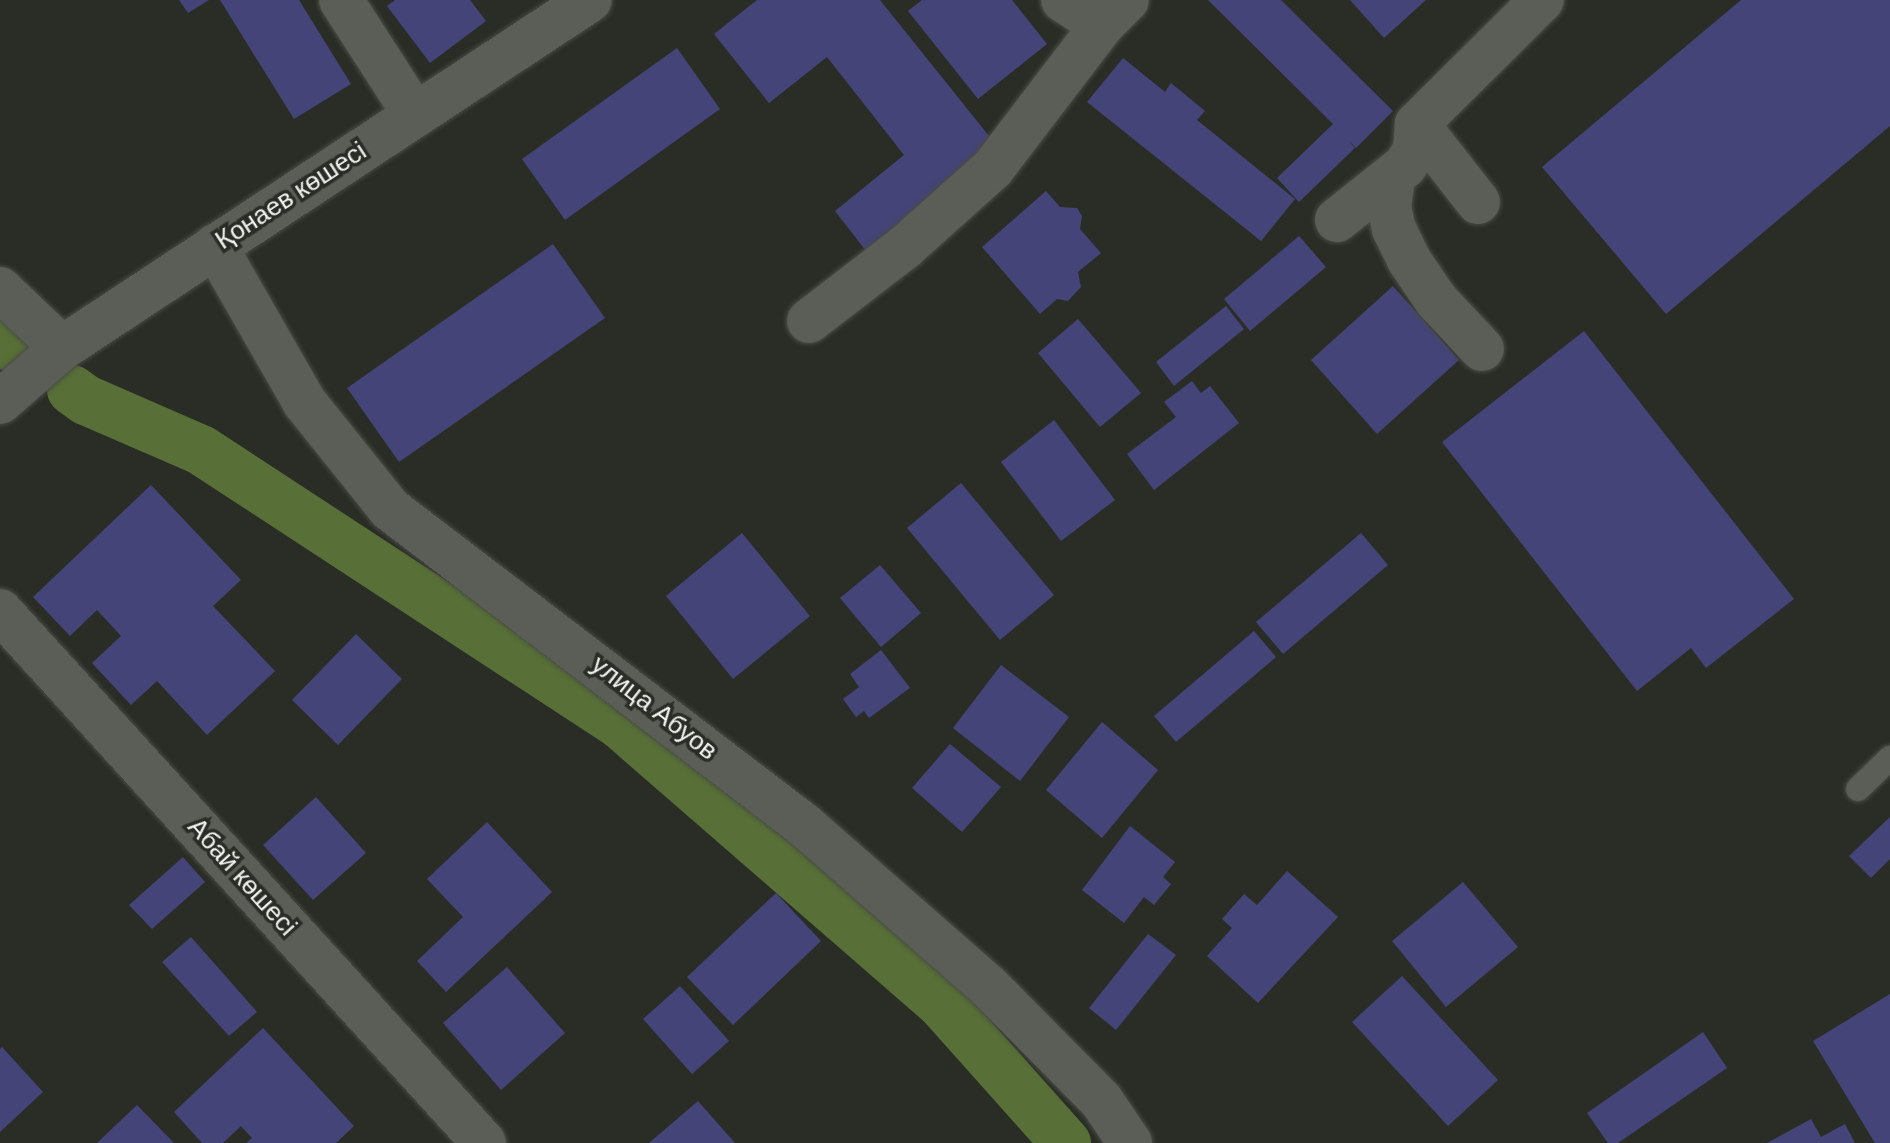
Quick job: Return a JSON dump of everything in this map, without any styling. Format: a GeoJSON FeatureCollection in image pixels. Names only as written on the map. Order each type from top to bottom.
{"type":"FeatureCollection","features":[{"type":"Feature","properties":{"kind":"street"},"geometry":{"type":"LineString","coordinates":[[341,0],[415,115]]}},
{"type":"Feature","properties":{"kind":"street","name":"Қонаев көшесі"},"geometry":{"type":"LineString","coordinates":[[0,402],[62,348],[590,0]]}},
{"type":"Feature","properties":{"kind":"street"},"geometry":{"type":"LineString","coordinates":[[809,321],[905,247],[993,168],[1114,12],[1063,0]]}},
{"type":"Feature","properties":{"kind":"street"},"geometry":{"type":"LineString","coordinates":[[1337,220],[1393,179],[1415,150],[1417,124],[1542,0]]}},
{"type":"Feature","properties":{"kind":"street"},"geometry":{"type":"LineString","coordinates":[[1417,124],[1478,202]]}},
{"type":"Feature","properties":{"kind":"street"},"geometry":{"type":"LineString","coordinates":[[1393,179],[1389,206],[1394,229],[1409,260],[1436,300],[1482,349]]}},
{"type":"Feature","properties":{"kind":"street","name":"улица Абуов"},"geometry":{"type":"LineString","coordinates":[[215,246],[305,403],[390,509],[804,825],[989,987],[1101,1100],[1130,1143]]}},
{"type":"Feature","properties":{"kind":"street"},"geometry":{"type":"LineString","coordinates":[[0,289],[62,348]]}},
{"type":"Feature","properties":{"kind":"street","name":"Абай көшесі"},"geometry":{"type":"LineString","coordinates":[[0,611],[484,1143]]}},
{"type":"Feature","properties":{"kind":"lane"},"geometry":{"type":"LineString","coordinates":[[1858,789],[1890,758]]}},
{"type":"Feature","properties":{"kind":"building"},"geometry":{"type":"Polygon","coordinates":[[[179,0],[209,0],[188,13],[179,0]]]}},
{"type":"Feature","properties":{"kind":"building"},"geometry":{"type":"Polygon","coordinates":[[[220,0],[299,0],[351,84],[294,119],[220,0]]]}},
{"type":"Feature","properties":{"kind":"building"},"geometry":{"type":"Polygon","coordinates":[[[395,0],[470,0],[486,21],[430,63],[387,6],[395,0]]]}},
{"type":"Feature","properties":{"kind":"building"},"geometry":{"type":"Polygon","coordinates":[[[757,0],[880,0],[1001,151],[870,256],[835,211],[904,155],[827,57],[769,103],[714,34],[757,0]]]}},
{"type":"Feature","properties":{"kind":"building"},"geometry":{"type":"Polygon","coordinates":[[[922,0],[1012,0],[1047,44],[978,99],[908,11],[922,0]]]}},
{"type":"Feature","properties":{"kind":"building"},"geometry":{"type":"Polygon","coordinates":[[[1208,0],[1281,0],[1393,111],[1356,148],[1348,140],[1355,148],[1299,202],[1277,178],[1333,124],[1208,0]]]}},
{"type":"Feature","properties":{"kind":"building"},"geometry":{"type":"Polygon","coordinates":[[[1350,0],[1426,0],[1384,38],[1350,0]]]}},
{"type":"Feature","properties":{"kind":"building"},"geometry":{"type":"Polygon","coordinates":[[[1741,0],[1890,0],[1890,126],[1666,314],[1542,167],[1741,0]]]}},
{"type":"Feature","properties":{"kind":"building"},"geometry":{"type":"Polygon","coordinates":[[[677,48],[720,109],[565,220],[522,159],[677,48]]]}},
{"type":"Feature","properties":{"kind":"building"},"geometry":{"type":"Polygon","coordinates":[[[1123,58],[1165,92],[1171,83],[1205,111],[1197,120],[1295,199],[1261,241],[1087,102],[1123,58]]]}},
{"type":"Feature","properties":{"kind":"building"},"geometry":{"type":"Polygon","coordinates":[[[1046,191],[1060,207],[1077,208],[1082,216],[1080,229],[1101,253],[1078,272],[1081,287],[1068,301],[1057,299],[1040,314],[982,247],[1046,191]]]}},
{"type":"Feature","properties":{"kind":"building"},"geometry":{"type":"Polygon","coordinates":[[[1299,236],[1326,267],[1250,331],[1224,299],[1299,236]]]}},
{"type":"Feature","properties":{"kind":"building"},"geometry":{"type":"Polygon","coordinates":[[[553,244],[605,318],[399,462],[347,388],[553,244]]]}},
{"type":"Feature","properties":{"kind":"building"},"geometry":{"type":"Polygon","coordinates":[[[1393,286],[1459,360],[1377,434],[1311,360],[1393,286]]]}},
{"type":"Feature","properties":{"kind":"building"},"geometry":{"type":"Polygon","coordinates":[[[1226,306],[1244,329],[1174,386],[1156,362],[1226,306]]]}},
{"type":"Feature","properties":{"kind":"building"},"geometry":{"type":"Polygon","coordinates":[[[1078,319],[1141,393],[1100,427],[1038,353],[1078,319]]]}},
{"type":"Feature","properties":{"kind":"building"},"geometry":{"type":"Polygon","coordinates":[[[1584,331],[1794,599],[1706,668],[1691,648],[1637,691],[1442,442],[1584,331]]]}},
{"type":"Feature","properties":{"kind":"building"},"geometry":{"type":"Polygon","coordinates":[[[1192,381],[1201,393],[1210,386],[1239,423],[1154,490],[1127,454],[1176,417],[1164,402],[1192,381]]]}},
{"type":"Feature","properties":{"kind":"building"},"geometry":{"type":"Polygon","coordinates":[[[1054,420],[1115,500],[1061,541],[1001,462],[1054,420]]]}},
{"type":"Feature","properties":{"kind":"building"},"geometry":{"type":"Polygon","coordinates":[[[961,483],[1054,595],[1000,640],[907,528],[961,483]]]}},
{"type":"Feature","properties":{"kind":"building"},"geometry":{"type":"Polygon","coordinates":[[[151,485],[241,580],[213,606],[275,671],[207,735],[157,681],[131,705],[92,663],[121,636],[97,610],[70,636],[33,597],[151,485]]]}},
{"type":"Feature","properties":{"kind":"building"},"geometry":{"type":"Polygon","coordinates":[[[742,533],[810,616],[733,679],[666,596],[742,533]]]}},
{"type":"Feature","properties":{"kind":"building"},"geometry":{"type":"Polygon","coordinates":[[[1361,533],[1388,565],[1283,654],[1256,622],[1361,533]]]}},
{"type":"Feature","properties":{"kind":"building"},"geometry":{"type":"Polygon","coordinates":[[[880,565],[921,613],[881,647],[840,598],[880,565]]]}},
{"type":"Feature","properties":{"kind":"building"},"geometry":{"type":"Polygon","coordinates":[[[1254,631],[1276,657],[1176,742],[1154,716],[1254,631]]]}},
{"type":"Feature","properties":{"kind":"building"},"geometry":{"type":"Polygon","coordinates":[[[356,634],[402,679],[338,745],[292,700],[356,634]]]}},
{"type":"Feature","properties":{"kind":"building"},"geometry":{"type":"Polygon","coordinates":[[[881,650],[910,688],[869,718],[864,711],[856,717],[843,699],[859,687],[850,674],[881,650]]]}},
{"type":"Feature","properties":{"kind":"building"},"geometry":{"type":"Polygon","coordinates":[[[1001,665],[1069,717],[1020,781],[953,728],[1001,665]]]}},
{"type":"Feature","properties":{"kind":"building"},"geometry":{"type":"Polygon","coordinates":[[[1102,722],[1158,770],[1102,838],[1046,790],[1102,722]]]}},
{"type":"Feature","properties":{"kind":"building"},"geometry":{"type":"Polygon","coordinates":[[[950,744],[1001,787],[962,832],[912,788],[950,744]]]}},
{"type":"Feature","properties":{"kind":"building"},"geometry":{"type":"Polygon","coordinates":[[[316,797],[366,853],[313,900],[263,845],[316,797]]]}},
{"type":"Feature","properties":{"kind":"building"},"geometry":{"type":"Polygon","coordinates":[[[1890,817],[1890,859],[1871,878],[1849,856],[1890,817]]]}},
{"type":"Feature","properties":{"kind":"building"},"geometry":{"type":"Polygon","coordinates":[[[487,822],[552,892],[446,992],[417,961],[463,917],[427,879],[487,822]]]}},
{"type":"Feature","properties":{"kind":"building"},"geometry":{"type":"Polygon","coordinates":[[[1130,826],[1175,862],[1163,877],[1171,884],[1154,905],[1144,897],[1124,923],[1082,890],[1130,826]]]}},
{"type":"Feature","properties":{"kind":"building"},"geometry":{"type":"Polygon","coordinates":[[[183,857],[205,882],[152,929],[129,905],[183,857]]]}},
{"type":"Feature","properties":{"kind":"building"},"geometry":{"type":"Polygon","coordinates":[[[1287,871],[1338,917],[1258,1003],[1207,956],[1232,928],[1222,919],[1244,894],[1257,905],[1287,871]]]}},
{"type":"Feature","properties":{"kind":"building"},"geometry":{"type":"Polygon","coordinates":[[[1463,882],[1518,947],[1446,1007],[1392,941],[1463,882]]]}},
{"type":"Feature","properties":{"kind":"building"},"geometry":{"type":"Polygon","coordinates":[[[776,893],[821,941],[733,1025],[687,977],[776,893]]]}},
{"type":"Feature","properties":{"kind":"building"},"geometry":{"type":"Polygon","coordinates":[[[1148,934],[1176,955],[1116,1030],[1089,1008],[1148,934]]]}},
{"type":"Feature","properties":{"kind":"building"},"geometry":{"type":"Polygon","coordinates":[[[191,937],[257,1012],[229,1036],[162,962],[191,937]]]}},
{"type":"Feature","properties":{"kind":"building"},"geometry":{"type":"Polygon","coordinates":[[[507,967],[565,1033],[501,1090],[443,1023],[507,967]]]}},
{"type":"Feature","properties":{"kind":"building"},"geometry":{"type":"Polygon","coordinates":[[[1402,976],[1498,1080],[1448,1126],[1352,1022],[1402,976]]]}},
{"type":"Feature","properties":{"kind":"building"},"geometry":{"type":"Polygon","coordinates":[[[680,986],[729,1041],[692,1074],[643,1019],[680,986]]]}},
{"type":"Feature","properties":{"kind":"building"},"geometry":{"type":"Polygon","coordinates":[[[1890,994],[1890,1143],[1875,1143],[1813,1041],[1890,994]]]}},
{"type":"Feature","properties":{"kind":"building"},"geometry":{"type":"Polygon","coordinates":[[[263,1028],[354,1126],[336,1143],[246,1143],[252,1138],[241,1126],[223,1143],[202,1143],[174,1112],[263,1028]]]}},
{"type":"Feature","properties":{"kind":"building"},"geometry":{"type":"Polygon","coordinates":[[[1703,1032],[1727,1068],[1618,1143],[1608,1143],[1587,1113],[1703,1032]]]}},
{"type":"Feature","properties":{"kind":"building"},"geometry":{"type":"Polygon","coordinates":[[[2,1047],[43,1092],[0,1132],[0,1049],[2,1047]]]}},
{"type":"Feature","properties":{"kind":"building"},"geometry":{"type":"Polygon","coordinates":[[[698,1101],[735,1143],[649,1143],[698,1101]]]}},
{"type":"Feature","properties":{"kind":"building"},"geometry":{"type":"Polygon","coordinates":[[[137,1105],[174,1143],[97,1143],[137,1105]]]}},
{"type":"Feature","properties":{"kind":"building"},"geometry":{"type":"Polygon","coordinates":[[[1811,1119],[1821,1137],[1845,1124],[1855,1143],[1767,1143],[1811,1119]]]}},
{"type":"Feature","properties":{"kind":"waterway"},"geometry":{"type":"LineString","coordinates":[[0,340],[7,345]]}},
{"type":"Feature","properties":{"kind":"waterway"},"geometry":{"type":"LineString","coordinates":[[72,390],[86,400],[201,450],[620,724],[943,1005],[1066,1143]]}}]}
